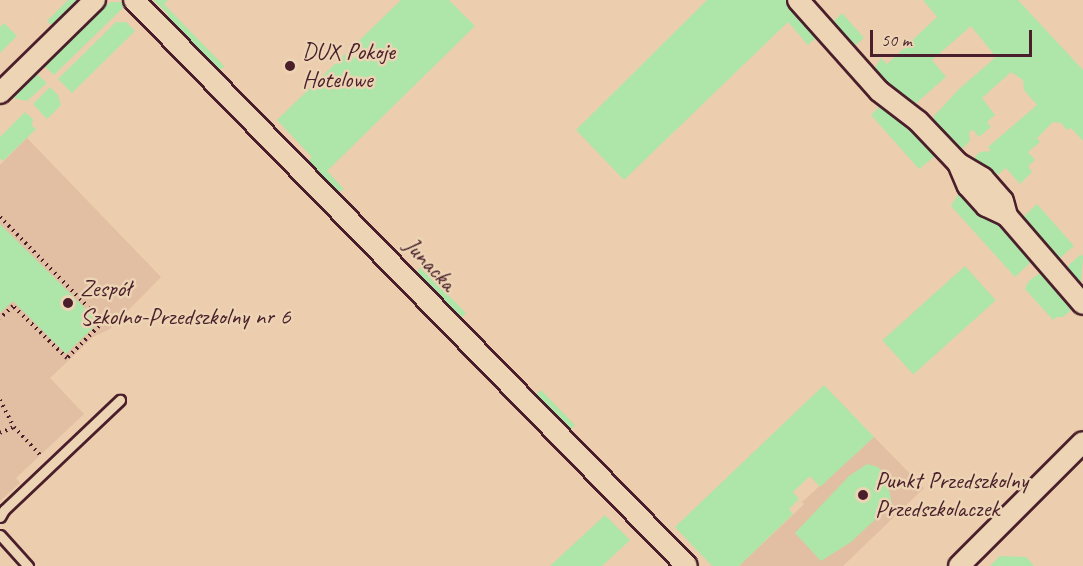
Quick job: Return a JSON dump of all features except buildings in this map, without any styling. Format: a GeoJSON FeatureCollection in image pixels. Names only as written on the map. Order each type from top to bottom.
{"type":"FeatureCollection","features":[{"type":"Feature","properties":{"kind":"street"},"geometry":{"type":"LineString","coordinates":[[0,93],[95,0]]}},
{"type":"Feature","properties":{"kind":"street","name":"Junacka"},"geometry":{"type":"LineString","coordinates":[[134,0],[687,566]]}},
{"type":"Feature","properties":{"kind":"street"},"geometry":{"type":"LineString","coordinates":[[798,0],[879,90],[918,121],[958,163],[968,186],[992,210],[1007,216],[1083,304]]}},
{"type":"Feature","properties":{"kind":"street"},"geometry":{"type":"LineString","coordinates":[[959,566],[1083,442]]}},
{"type":"Feature","properties":{"kind":"lane"},"geometry":{"type":"LineString","coordinates":[[0,517],[4,510],[120,400]]}},
{"type":"Feature","properties":{"kind":"lane"},"geometry":{"type":"LineString","coordinates":[[0,535],[28,566]]}},
{"type":"Feature","properties":{"kind":"path"},"geometry":{"type":"LineString","coordinates":[[0,218],[103,322],[67,358],[13,306],[0,318]]}},
{"type":"Feature","properties":{"kind":"path"},"geometry":{"type":"LineString","coordinates":[[0,400],[14,427],[50,466]]}},
{"type":"Feature","properties":{"kind":"path"},"geometry":{"type":"LineString","coordinates":[[0,433],[14,427]]}},
{"type":"Feature","properties":{"kind":"shaded area","name":"Zespół Szkolno-Przedszkolny nr 6"},"geometry":{"type":"Polygon","coordinates":[[[27,138],[161,277],[110,329],[93,337],[50,378],[84,414],[16,478],[20,483],[0,501],[0,165],[27,138]]]}},
{"type":"Feature","properties":{"kind":"shaded area","name":"Punkt Przedszkolny Przedszkolaczek"},"geometry":{"type":"Polygon","coordinates":[[[874,437],[924,488],[843,566],[739,566],[804,504],[802,502],[874,437]]]}},
{"type":"Feature","properties":{"kind":"green space"},"geometry":{"type":"Polygon","coordinates":[[[68,0],[80,0],[55,24],[50,24],[47,21],[68,0]]]}},
{"type":"Feature","properties":{"kind":"green space"},"geometry":{"type":"Polygon","coordinates":[[[153,0],[168,0],[164,4],[225,67],[216,71],[166,23],[168,14],[153,0]]]}},
{"type":"Feature","properties":{"kind":"green space"},"geometry":{"type":"Polygon","coordinates":[[[401,0],[449,0],[475,26],[327,171],[344,189],[336,194],[306,163],[312,157],[277,120],[401,0]]]}},
{"type":"Feature","properties":{"kind":"green space"},"geometry":{"type":"Polygon","coordinates":[[[707,0],[787,0],[818,36],[808,45],[788,22],[624,180],[576,130],[707,0]]]}},
{"type":"Feature","properties":{"kind":"green space"},"geometry":{"type":"Polygon","coordinates":[[[923,0],[1018,0],[1083,70],[1083,141],[1071,128],[1067,130],[1061,123],[1053,122],[1037,138],[1040,142],[1028,152],[1035,160],[1028,166],[1032,172],[1020,184],[1006,168],[992,179],[973,162],[973,159],[980,152],[991,151],[988,147],[1037,105],[1024,90],[1023,80],[1011,72],[982,98],[995,115],[987,122],[991,127],[979,137],[973,130],[969,132],[970,141],[962,149],[958,149],[934,121],[934,116],[959,89],[996,57],[971,26],[932,60],[946,77],[914,105],[873,71],[881,58],[887,64],[937,17],[923,0]]]}},
{"type":"Feature","properties":{"kind":"green space"},"geometry":{"type":"Polygon","coordinates":[[[111,2],[127,4],[54,75],[45,67],[45,63],[100,9],[111,2]]]}},
{"type":"Feature","properties":{"kind":"green space"},"geometry":{"type":"Polygon","coordinates":[[[842,13],[864,38],[852,48],[833,28],[834,21],[842,13]]]}},
{"type":"Feature","properties":{"kind":"green space"},"geometry":{"type":"Polygon","coordinates":[[[116,22],[126,22],[135,31],[72,93],[58,79],[116,22]]]}},
{"type":"Feature","properties":{"kind":"green space"},"geometry":{"type":"Polygon","coordinates":[[[4,23],[17,36],[0,53],[0,27],[4,23]]]}},
{"type":"Feature","properties":{"kind":"green space"},"geometry":{"type":"Polygon","coordinates":[[[33,74],[38,75],[47,83],[27,101],[13,98],[12,94],[33,74]]]}},
{"type":"Feature","properties":{"kind":"green space"},"geometry":{"type":"Polygon","coordinates":[[[50,87],[58,95],[61,105],[47,119],[33,104],[50,87]]]}},
{"type":"Feature","properties":{"kind":"green space"},"geometry":{"type":"Polygon","coordinates":[[[880,106],[919,134],[935,153],[934,157],[919,169],[871,115],[880,106]]]}},
{"type":"Feature","properties":{"kind":"green space"},"geometry":{"type":"Polygon","coordinates":[[[25,112],[33,119],[32,126],[36,129],[3,161],[0,158],[0,137],[25,112]]]}},
{"type":"Feature","properties":{"kind":"green space"},"geometry":{"type":"Polygon","coordinates":[[[960,191],[1010,236],[1030,258],[1029,264],[1015,277],[951,206],[960,191]]]}},
{"type":"Feature","properties":{"kind":"green space"},"geometry":{"type":"Polygon","coordinates":[[[1037,204],[1074,246],[1060,258],[1055,257],[1021,219],[1037,204]]]}},
{"type":"Feature","properties":{"kind":"green space"},"geometry":{"type":"Polygon","coordinates":[[[0,224],[99,322],[66,354],[13,301],[0,313],[0,224]]]}},
{"type":"Feature","properties":{"kind":"green space"},"geometry":{"type":"Polygon","coordinates":[[[1081,254],[1083,256],[1081,286],[1068,271],[1068,266],[1081,254]]]}},
{"type":"Feature","properties":{"kind":"green space"},"geometry":{"type":"Polygon","coordinates":[[[965,266],[996,300],[913,374],[883,340],[965,266]]]}},
{"type":"Feature","properties":{"kind":"green space"},"geometry":{"type":"Polygon","coordinates":[[[420,267],[466,313],[460,319],[415,276],[420,267]]]}},
{"type":"Feature","properties":{"kind":"green space"},"geometry":{"type":"Polygon","coordinates":[[[1038,274],[1042,274],[1071,306],[1070,311],[1063,317],[1053,320],[1025,289],[1028,282],[1038,274]]]}},
{"type":"Feature","properties":{"kind":"green space"},"geometry":{"type":"Polygon","coordinates":[[[824,385],[874,437],[820,487],[810,476],[793,492],[799,499],[789,509],[793,514],[739,566],[712,566],[675,527],[824,385]]]}},
{"type":"Feature","properties":{"kind":"green space"},"geometry":{"type":"Polygon","coordinates":[[[541,390],[575,425],[569,431],[535,396],[541,390]]]}},
{"type":"Feature","properties":{"kind":"green space"},"geometry":{"type":"Polygon","coordinates":[[[867,464],[878,467],[886,475],[892,504],[851,542],[821,561],[795,533],[849,476],[867,464]]]}},
{"type":"Feature","properties":{"kind":"green space"},"geometry":{"type":"Polygon","coordinates":[[[605,515],[630,540],[602,566],[550,566],[605,515]]]}},
{"type":"Feature","properties":{"kind":"green space"},"geometry":{"type":"Polygon","coordinates":[[[1000,556],[1026,557],[1034,566],[990,566],[1000,556]]]}},
{"type":"Feature","properties":{"kind":"place","name":"DUX Pokoje Hotelowe"},"geometry":{"type":"Point","coordinates":[290,66]}},
{"type":"Feature","properties":{"kind":"place","name":"Zespół Szkolno-Przedszkolny nr 6"},"geometry":{"type":"Point","coordinates":[68,303]}},
{"type":"Feature","properties":{"kind":"place","name":"Punkt Przedszkolny Przedszkolaczek"},"geometry":{"type":"Point","coordinates":[863,495]}}]}
